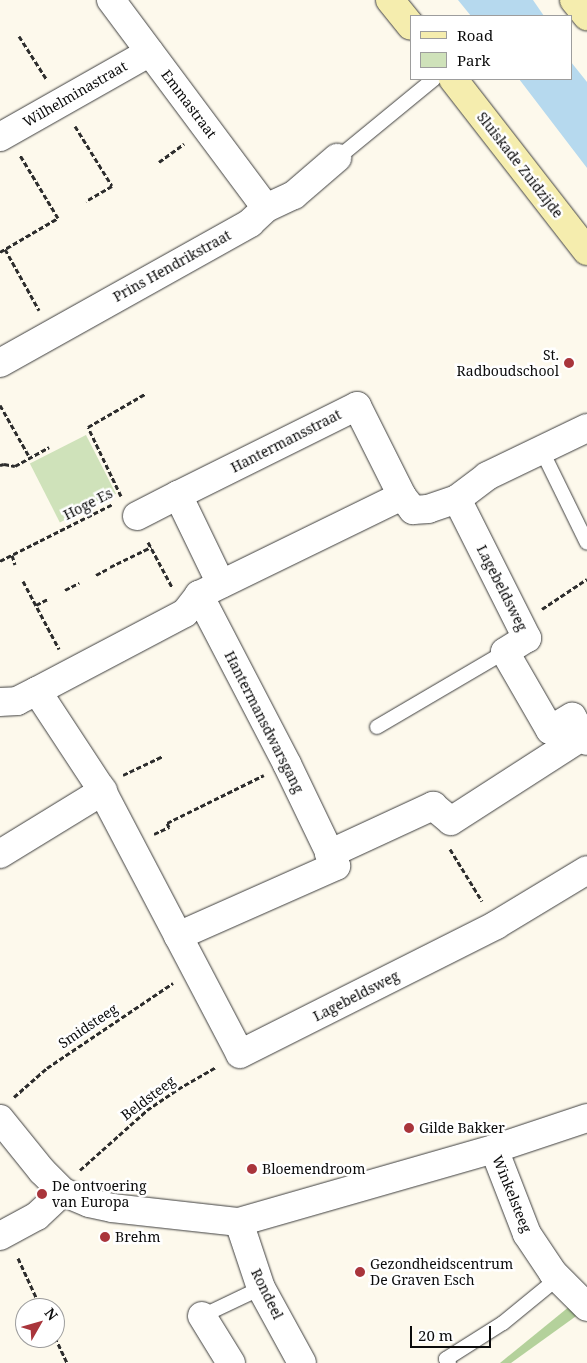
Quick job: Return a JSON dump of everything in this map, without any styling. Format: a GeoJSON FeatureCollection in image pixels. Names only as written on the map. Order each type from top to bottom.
{"type":"FeatureCollection","features":[{"type":"Feature","properties":{"kind":"street","name":"Emmastraat"},"geometry":{"type":"LineString","coordinates":[[111,0],[266,208]]}},
{"type":"Feature","properties":{"kind":"street"},"geometry":{"type":"LineString","coordinates":[[390,0],[410,25]]}},
{"type":"Feature","properties":{"kind":"street"},"geometry":{"type":"LineString","coordinates":[[574,0],[587,16]]}},
{"type":"Feature","properties":{"kind":"street","name":"Wilhelminastraat"},"geometry":{"type":"LineString","coordinates":[[4,135],[150,52]]}},
{"type":"Feature","properties":{"kind":"street","name":"Sluiskade Zuidzijde"},"geometry":{"type":"LineString","coordinates":[[454,80],[587,251]]}},
{"type":"Feature","properties":{"kind":"street","name":"Prins Hendrikstraat"},"geometry":{"type":"LineString","coordinates":[[0,363],[250,223],[266,208],[294,195],[341,155]]}},
{"type":"Feature","properties":{"kind":"street","name":"Hantermansstraat"},"geometry":{"type":"LineString","coordinates":[[130,507],[178,495],[357,406],[402,496],[413,510],[428,509],[457,499],[487,476],[587,428]]}},
{"type":"Feature","properties":{"kind":"street"},"geometry":{"type":"LineString","coordinates":[[178,495],[202,597]]}},
{"type":"Feature","properties":{"kind":"street"},"geometry":{"type":"LineString","coordinates":[[0,702],[17,700],[37,690],[202,597],[402,496]]}},
{"type":"Feature","properties":{"kind":"street","name":"Lagebeldsweg"},"geometry":{"type":"LineString","coordinates":[[457,499],[527,638],[505,652]]}},
{"type":"Feature","properties":{"kind":"street","name":"Hantermansdwarsgang"},"geometry":{"type":"LineString","coordinates":[[202,597],[287,764],[328,852]]}},
{"type":"Feature","properties":{"kind":"street"},"geometry":{"type":"LineString","coordinates":[[178,936],[336,866],[328,852],[434,806],[451,822],[585,738],[572,717],[550,730],[505,652]]}},
{"type":"Feature","properties":{"kind":"street"},"geometry":{"type":"LineString","coordinates":[[37,690],[102,789],[240,1054]]}},
{"type":"Feature","properties":{"kind":"street"},"geometry":{"type":"LineString","coordinates":[[0,854],[102,789]]}},
{"type":"Feature","properties":{"kind":"street","name":"Lagebeldsweg"},"geometry":{"type":"LineString","coordinates":[[240,1054],[496,925],[587,870]]}},
{"type":"Feature","properties":{"kind":"street"},"geometry":{"type":"LineString","coordinates":[[4,1111],[42,1171],[70,1182],[89,1202],[112,1208],[239,1222],[494,1149],[587,1118]]}},
{"type":"Feature","properties":{"kind":"street","name":"Winkelsteeg"},"geometry":{"type":"LineString","coordinates":[[494,1149],[526,1234],[558,1278],[587,1307]]}},
{"type":"Feature","properties":{"kind":"street"},"geometry":{"type":"LineString","coordinates":[[7,1243],[70,1182]]}},
{"type":"Feature","properties":{"kind":"street","name":"Rondeel"},"geometry":{"type":"LineString","coordinates":[[239,1222],[261,1288],[302,1363]]}},
{"type":"Feature","properties":{"kind":"street"},"geometry":{"type":"LineString","coordinates":[[198,1318],[231,1363]]}},
{"type":"Feature","properties":{"kind":"lane","name":"Prins Hendrikstraat"},"geometry":{"type":"LineString","coordinates":[[341,155],[433,80]]}},
{"type":"Feature","properties":{"kind":"lane"},"geometry":{"type":"LineString","coordinates":[[542,451],[587,543]]}},
{"type":"Feature","properties":{"kind":"lane"},"geometry":{"type":"LineString","coordinates":[[376,727],[505,652]]}},
{"type":"Feature","properties":{"kind":"lane"},"geometry":{"type":"LineString","coordinates":[[449,1363],[446,1359],[503,1323],[558,1278]]}},
{"type":"Feature","properties":{"kind":"lane"},"geometry":{"type":"LineString","coordinates":[[198,1318],[261,1288]]}},
{"type":"Feature","properties":{"kind":"path"},"geometry":{"type":"LineString","coordinates":[[0,252],[58,218],[4,135]]}},
{"type":"Feature","properties":{"kind":"path"},"geometry":{"type":"LineString","coordinates":[[5,249],[53,333]]}},
{"type":"Feature","properties":{"kind":"path"},"geometry":{"type":"LineString","coordinates":[[146,394],[88,427],[151,547],[202,597]]}},
{"type":"Feature","properties":{"kind":"path"},"geometry":{"type":"LineString","coordinates":[[0,405],[30,458]]}},
{"type":"Feature","properties":{"kind":"path"},"geometry":{"type":"LineString","coordinates":[[0,465],[15,466],[49,447]]}},
{"type":"Feature","properties":{"kind":"path","name":"Hoge Es"},"geometry":{"type":"LineString","coordinates":[[0,561],[130,507]]}},
{"type":"Feature","properties":{"kind":"path"},"geometry":{"type":"LineString","coordinates":[[96,575],[151,547]]}},
{"type":"Feature","properties":{"kind":"path"},"geometry":{"type":"LineString","coordinates":[[12,555],[15,565]]}},
{"type":"Feature","properties":{"kind":"path"},"geometry":{"type":"LineString","coordinates":[[520,624],[587,579]]}},
{"type":"Feature","properties":{"kind":"path"},"geometry":{"type":"LineString","coordinates":[[23,581],[70,672]]}},
{"type":"Feature","properties":{"kind":"path"},"geometry":{"type":"LineString","coordinates":[[65,590],[78,583]]}},
{"type":"Feature","properties":{"kind":"path"},"geometry":{"type":"LineString","coordinates":[[36,605],[48,598]]}},
{"type":"Feature","properties":{"kind":"path"},"geometry":{"type":"LineString","coordinates":[[102,789],[163,756]]}},
{"type":"Feature","properties":{"kind":"path"},"geometry":{"type":"LineString","coordinates":[[131,845],[169,827],[167,823],[287,764]]}},
{"type":"Feature","properties":{"kind":"path"},"geometry":{"type":"LineString","coordinates":[[449,847],[496,925]]}},
{"type":"Feature","properties":{"kind":"path","name":"Smidsteeg"},"geometry":{"type":"LineString","coordinates":[[4,1111],[47,1068],[194,968]]}},
{"type":"Feature","properties":{"kind":"path","name":"Beldsteeg"},"geometry":{"type":"LineString","coordinates":[[70,1182],[147,1110],[178,1088],[240,1054]]}},
{"type":"Feature","properties":{"kind":"path"},"geometry":{"type":"LineString","coordinates":[[7,1243],[36,1298]]}},
{"type":"Feature","properties":{"kind":"path"},"geometry":{"type":"LineString","coordinates":[[60,1348],[67,1363]]}},
{"type":"Feature","properties":{"kind":"green space"},"geometry":{"type":"Polygon","coordinates":[[[86,435],[116,494],[60,522],[30,464],[86,435]]]}},
{"type":"Feature","properties":{"kind":"green space"},"geometry":{"type":"Polygon","coordinates":[[[570,1306],[579,1314],[511,1363],[500,1363],[570,1306]]]}},
{"type":"Feature","properties":{"kind":"water"},"geometry":{"type":"Polygon","coordinates":[[[458,0],[533,0],[543,15],[470,15],[458,0]]]}},
{"type":"Feature","properties":{"kind":"water"},"geometry":{"type":"Polygon","coordinates":[[[572,63],[587,82],[587,168],[520,80],[572,80],[572,63]]]}},
{"type":"Feature","properties":{"kind":"place","name":"St. Radboudschool"},"geometry":{"type":"Point","coordinates":[569,363]}},
{"type":"Feature","properties":{"kind":"place","name":"Gilde Bakker"},"geometry":{"type":"Point","coordinates":[409,1128]}},
{"type":"Feature","properties":{"kind":"place","name":"Bloemendroom"},"geometry":{"type":"Point","coordinates":[252,1169]}},
{"type":"Feature","properties":{"kind":"place","name":"De ontvoering van Europa"},"geometry":{"type":"Point","coordinates":[42,1194]}},
{"type":"Feature","properties":{"kind":"place","name":"Brehm"},"geometry":{"type":"Point","coordinates":[105,1237]}},
{"type":"Feature","properties":{"kind":"place","name":"Gezondheidscentrum De Graven Esch"},"geometry":{"type":"Point","coordinates":[360,1272]}}]}
